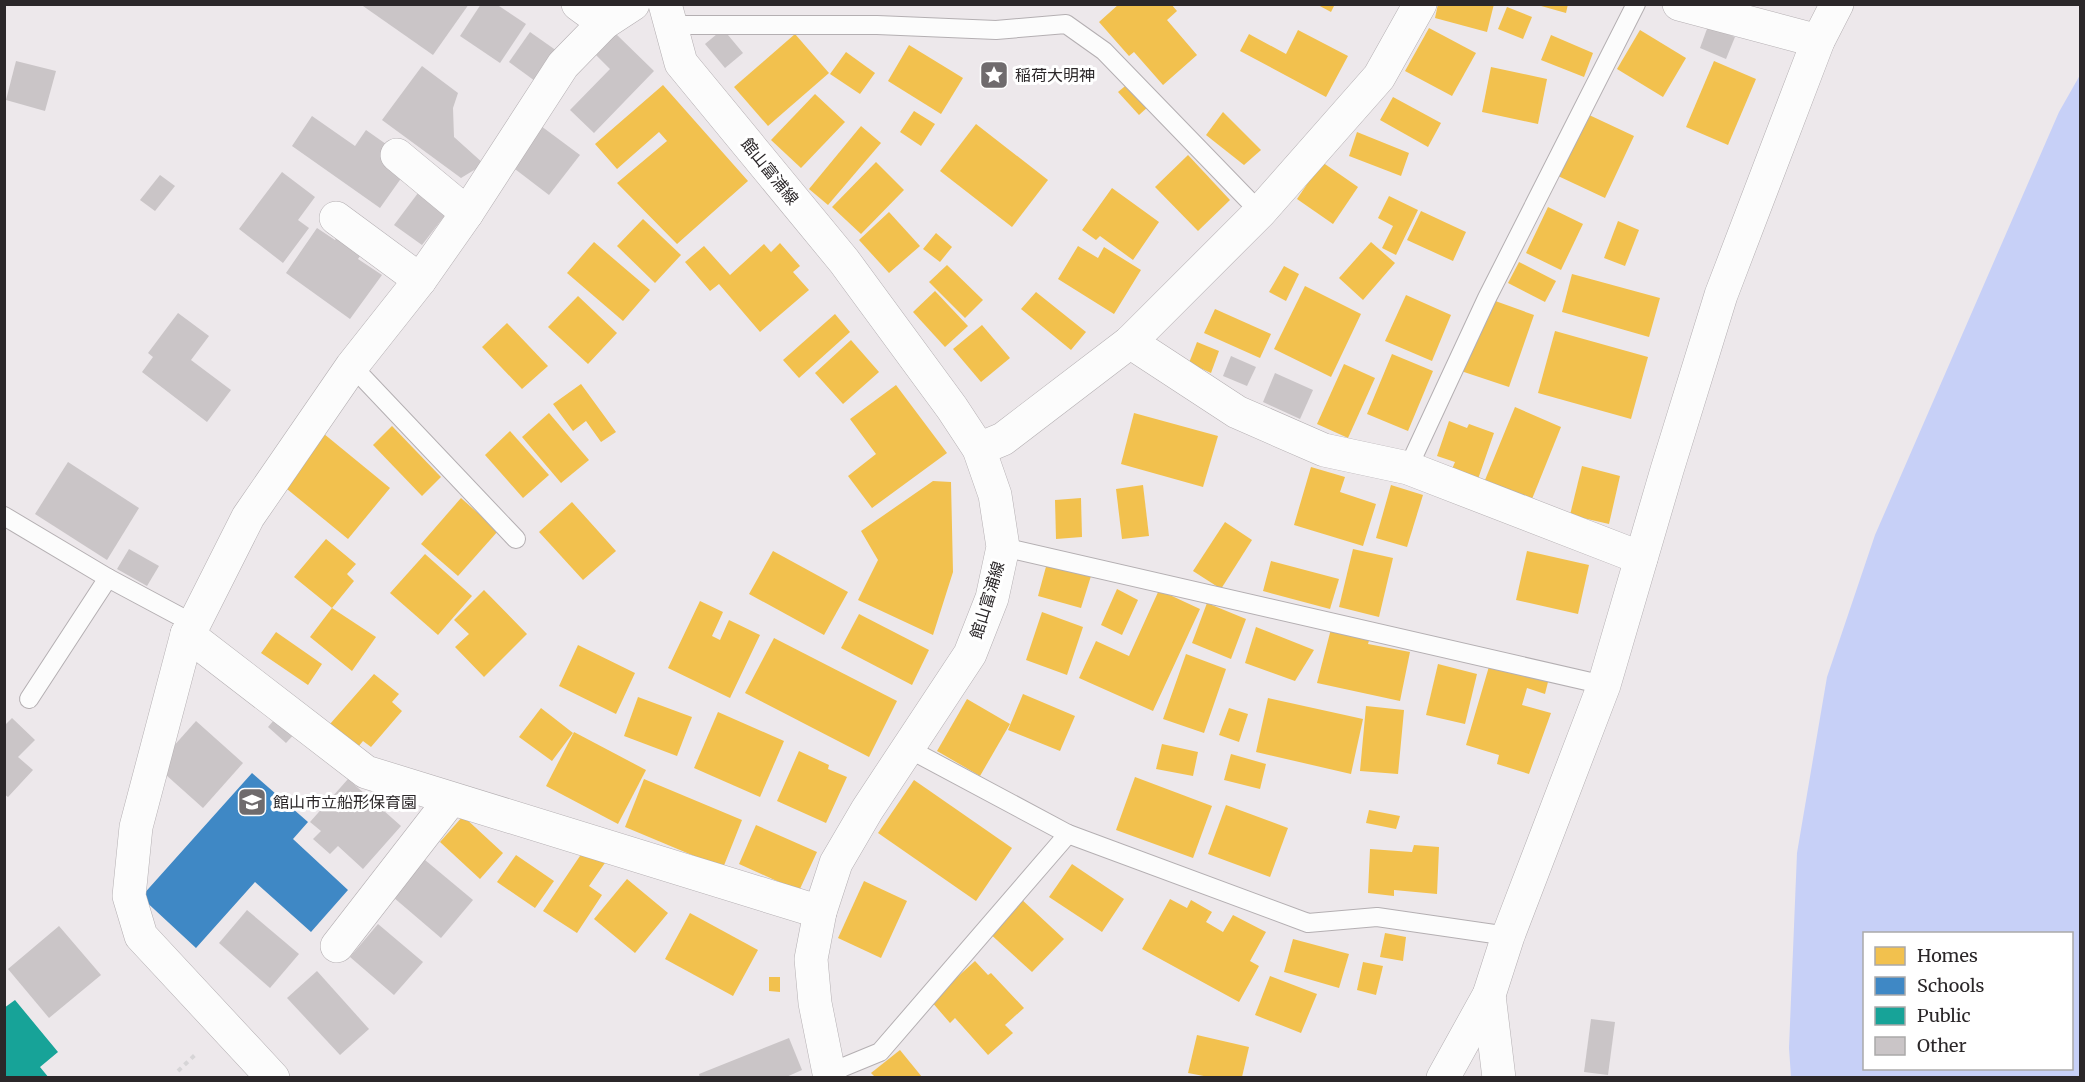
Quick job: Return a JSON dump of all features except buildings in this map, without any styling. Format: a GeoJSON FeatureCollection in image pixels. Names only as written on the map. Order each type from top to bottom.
{"type":"FeatureCollection","features":[{"type":"Feature","properties":{"kind":"street"},"geometry":{"type":"LineString","coordinates":[[273,1077],[141,936],[129,896],[136,827],[191,629],[248,518],[352,366],[420,280],[467,213],[563,65],[591,14],[633,4]]}},
{"type":"Feature","properties":{"kind":"street"},"geometry":{"type":"LineString","coordinates":[[979,449],[1003,439],[1130,342],[1260,213],[1379,77],[1420,4]]}},
{"type":"Feature","properties":{"kind":"street"},"geometry":{"type":"LineString","coordinates":[[1679,4],[1818,41]]}},
{"type":"Feature","properties":{"kind":"street"},"geometry":{"type":"LineString","coordinates":[[1443,1077],[1489,995],[1508,936],[1604,685],[1721,295],[1818,41],[1837,4]]}},
{"type":"Feature","properties":{"kind":"street","name":"館山富浦線"},"geometry":{"type":"LineString","coordinates":[[667,15],[681,63],[844,261],[934,383],[979,449],[994,495],[1003,547],[992,598],[970,654],[867,810],[836,863],[820,912],[811,959],[815,1003],[830,1075]]}},
{"type":"Feature","properties":{"kind":"street"},"geometry":{"type":"LineString","coordinates":[[397,155],[467,213]]}},
{"type":"Feature","properties":{"kind":"street"},"geometry":{"type":"LineString","coordinates":[[336,218],[420,280]]}},
{"type":"Feature","properties":{"kind":"street"},"geometry":{"type":"LineString","coordinates":[[1130,342],[1237,412],[1324,450],[1408,468],[1641,558]]}},
{"type":"Feature","properties":{"kind":"street"},"geometry":{"type":"LineString","coordinates":[[191,629],[366,772],[820,912]]}},
{"type":"Feature","properties":{"kind":"street"},"geometry":{"type":"LineString","coordinates":[[337,946],[451,799]]}},
{"type":"Feature","properties":{"kind":"street"},"geometry":{"type":"LineString","coordinates":[[1489,995],[1499,1077]]}},
{"type":"Feature","properties":{"kind":"lane"},"geometry":{"type":"LineString","coordinates":[[1408,468],[1487,298],[1636,4]]}},
{"type":"Feature","properties":{"kind":"lane"},"geometry":{"type":"LineString","coordinates":[[667,15],[996,30],[1066,24],[1104,51],[1260,213]]}},
{"type":"Feature","properties":{"kind":"lane"},"geometry":{"type":"LineString","coordinates":[[352,366],[516,538]]}},
{"type":"Feature","properties":{"kind":"lane"},"geometry":{"type":"LineString","coordinates":[[4,516],[191,629]]}},
{"type":"Feature","properties":{"kind":"lane"},"geometry":{"type":"LineString","coordinates":[[1003,547],[1604,685]]}},
{"type":"Feature","properties":{"kind":"lane"},"geometry":{"type":"LineString","coordinates":[[29,699],[108,578]]}},
{"type":"Feature","properties":{"kind":"lane"},"geometry":{"type":"LineString","coordinates":[[909,749],[1068,834],[1308,923],[1377,917],[1508,936]]}},
{"type":"Feature","properties":{"kind":"lane"},"geometry":{"type":"LineString","coordinates":[[830,1075],[880,1052],[1068,834]]}},
{"type":"Feature","properties":{"kind":"water"},"geometry":{"type":"Polygon","coordinates":[[[2080,75],[2080,1077],[1791,1077],[1789,1048],[1797,853],[1827,677],[1875,535],[2059,112],[2080,75]]]}},
{"type":"Feature","properties":{"kind":"place","name":"稲荷大明神"},"geometry":{"type":"Point","coordinates":[994,75]}},
{"type":"Feature","properties":{"kind":"place","name":"館山市立船形保育園"},"geometry":{"type":"Point","coordinates":[252,802]}}]}
